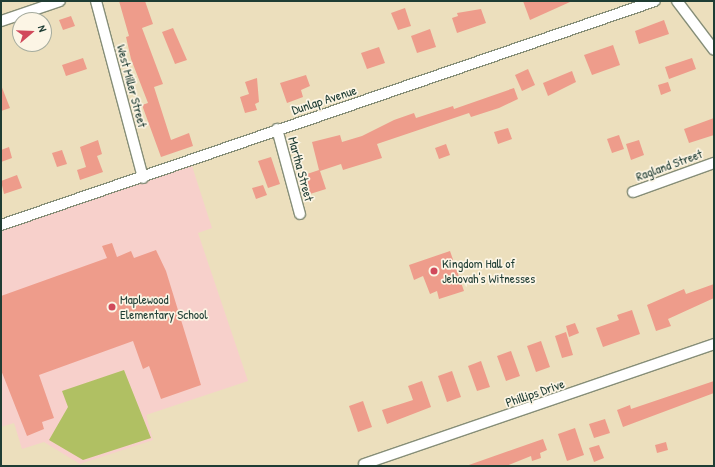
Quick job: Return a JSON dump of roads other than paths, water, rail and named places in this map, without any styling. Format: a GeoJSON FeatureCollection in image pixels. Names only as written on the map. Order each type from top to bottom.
{"type":"FeatureCollection","features":[{"type":"Feature","properties":{"kind":"street"},"geometry":{"type":"LineString","coordinates":[[1,21],[60,1]]}},
{"type":"Feature","properties":{"kind":"street","name":"West Miller Street"},"geometry":{"type":"LineString","coordinates":[[96,1],[143,178]]}},
{"type":"Feature","properties":{"kind":"street","name":"Dunlap Avenue"},"geometry":{"type":"LineString","coordinates":[[1,225],[143,178],[277,129],[655,1]]}},
{"type":"Feature","properties":{"kind":"street"},"geometry":{"type":"LineString","coordinates":[[677,1],[714,50]]}},
{"type":"Feature","properties":{"kind":"street","name":"Martha Street"},"geometry":{"type":"LineString","coordinates":[[277,129],[300,214]]}},
{"type":"Feature","properties":{"kind":"street","name":"Ragland Street"},"geometry":{"type":"LineString","coordinates":[[633,192],[714,163]]}},
{"type":"Feature","properties":{"kind":"street","name":"Phillips Drive"},"geometry":{"type":"LineString","coordinates":[[364,464],[714,344]]}},
{"type":"Feature","properties":{"kind":"place","name":"Kingdom Hall of Jehovah's Witnesses"},"geometry":{"type":"Point","coordinates":[434,271]}},
{"type":"Feature","properties":{"kind":"place","name":"Maplewood Elementary School"},"geometry":{"type":"Point","coordinates":[112,307]}}]}
